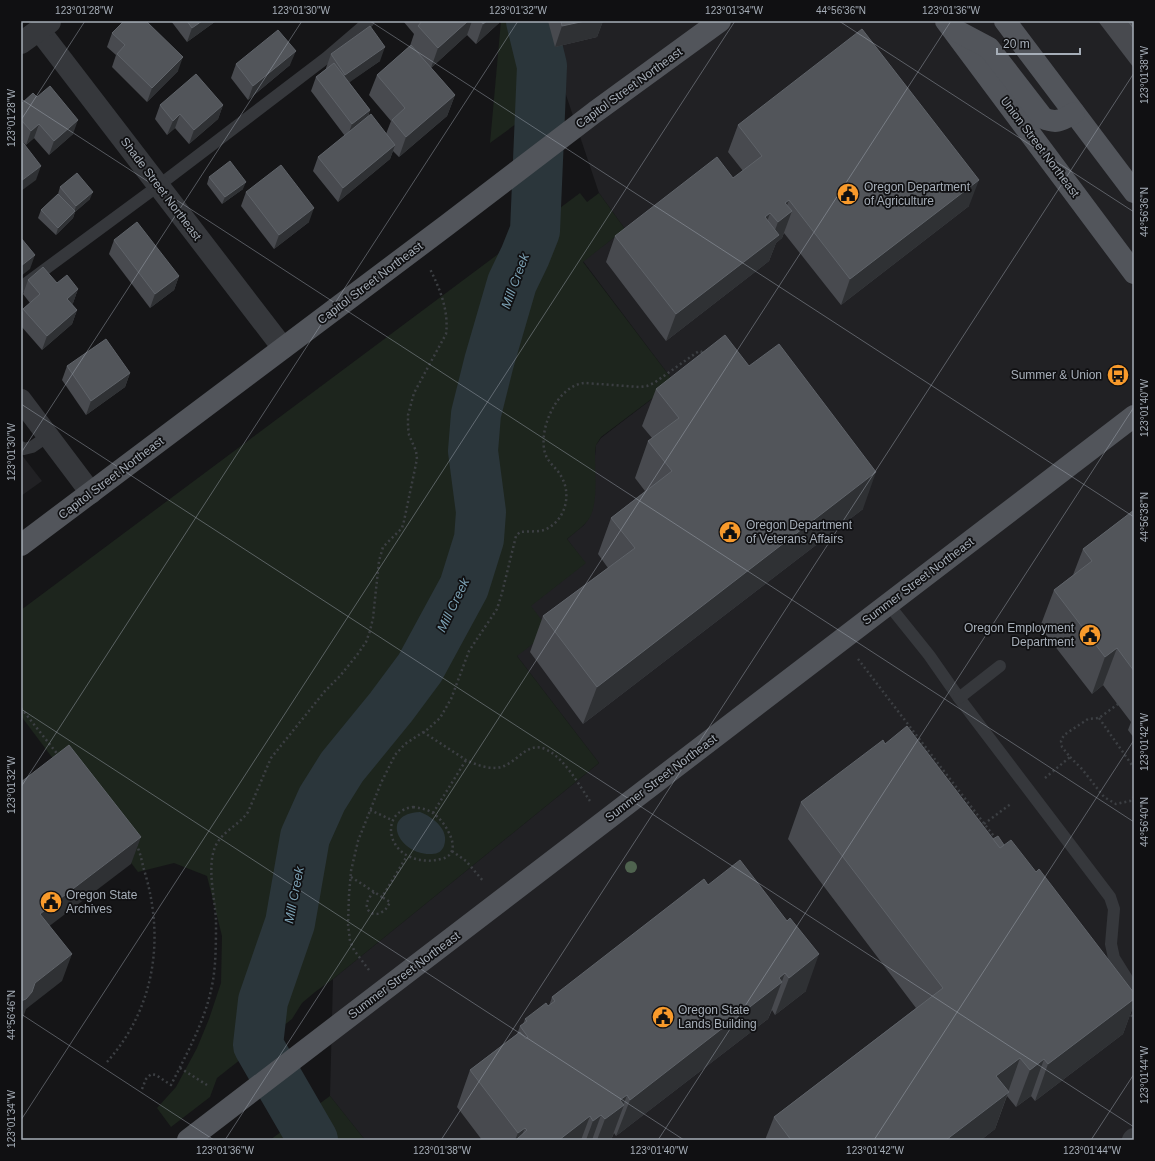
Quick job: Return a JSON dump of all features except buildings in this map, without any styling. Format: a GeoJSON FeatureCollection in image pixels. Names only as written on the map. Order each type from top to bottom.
{"type":"FeatureCollection","features":[{"type":"Feature","properties":{"kind":"main road"},"geometry":{"type":"LineString","coordinates":[[1005,21],[1134,192]]}},
{"type":"Feature","properties":{"kind":"main road","name":"Capitol Street Northeast"},"geometry":{"type":"LineString","coordinates":[[21,545],[418,247],[709,24]]}},
{"type":"Feature","properties":{"kind":"main road"},"geometry":{"type":"LineString","coordinates":[[948,24],[989,48],[1043,118],[1051,122],[1059,121],[1074,113]]}},
{"type":"Feature","properties":{"kind":"main road","name":"Union Street Northeast"},"geometry":{"type":"LineString","coordinates":[[948,24],[1134,273]]}},
{"type":"Feature","properties":{"kind":"main road","name":"Summer Street Northeast"},"geometry":{"type":"LineString","coordinates":[[188,1140],[1134,416]]}},
{"type":"Feature","properties":{"kind":"street","name":"Shade Street Northeast"},"geometry":{"type":"LineString","coordinates":[[45,25],[158,186],[283,348]]}},
{"type":"Feature","properties":{"kind":"street"},"geometry":{"type":"LineString","coordinates":[[21,44],[45,25]]}},
{"type":"Feature","properties":{"kind":"street"},"geometry":{"type":"LineString","coordinates":[[21,400],[91,493]]}},
{"type":"Feature","properties":{"kind":"lane"},"geometry":{"type":"LineString","coordinates":[[21,287],[158,186],[326,58],[368,22]]}},
{"type":"Feature","properties":{"kind":"lane"},"geometry":{"type":"LineString","coordinates":[[21,447],[24,449],[32,447],[48,436]]}},
{"type":"Feature","properties":{"kind":"lane"},"geometry":{"type":"LineString","coordinates":[[888,604],[929,655],[958,698],[1110,897],[1114,909],[1111,944],[1114,958],[1134,990]]}},
{"type":"Feature","properties":{"kind":"lane"},"geometry":{"type":"LineString","coordinates":[[958,698],[1000,666]]}},
{"type":"Feature","properties":{"kind":"path"},"geometry":{"type":"LineString","coordinates":[[142,1089],[146,1079],[151,1074],[156,1075],[171,1085],[194,1042],[203,1018],[212,983],[215,963],[216,921],[212,881],[212,857],[216,845],[223,836],[243,820],[248,812],[271,758],[325,691],[358,655],[366,642],[370,631],[373,618],[379,561],[383,547],[402,528],[417,459],[408,427],[409,409],[414,394],[444,338],[447,327],[446,309],[440,288],[418,247]]}},
{"type":"Feature","properties":{"kind":"path"},"geometry":{"type":"LineString","coordinates":[[385,989],[354,950],[350,941],[348,924],[348,896],[354,852],[387,769],[395,755],[405,744],[434,724],[445,711],[456,687],[469,651],[497,608],[516,536],[520,532],[540,531],[546,529],[557,521],[565,508],[567,500],[566,488],[561,476],[548,460],[545,453],[543,440],[547,420],[557,402],[567,391],[576,386],[584,383],[639,387],[647,386],[654,383],[699,351],[706,353]]}},
{"type":"Feature","properties":{"kind":"path"},"geometry":{"type":"LineString","coordinates":[[842,639],[999,843]]}},
{"type":"Feature","properties":{"kind":"path"},"geometry":{"type":"LineString","coordinates":[[1064,735],[1088,719],[1099,718],[1118,704]]}},
{"type":"Feature","properties":{"kind":"path"},"geometry":{"type":"LineString","coordinates":[[21,708],[60,758]]}},
{"type":"Feature","properties":{"kind":"path"},"geometry":{"type":"LineString","coordinates":[[1099,718],[1134,768]]}},
{"type":"Feature","properties":{"kind":"path"},"geometry":{"type":"LineString","coordinates":[[423,732],[466,760],[480,765],[498,767],[505,766],[527,750],[541,747],[547,749],[564,764],[605,821]]}},
{"type":"Feature","properties":{"kind":"path"},"geometry":{"type":"LineString","coordinates":[[1070,757],[1104,796],[1116,804],[1130,801],[1134,797]]}},
{"type":"Feature","properties":{"kind":"path"},"geometry":{"type":"LineString","coordinates":[[433,813],[466,760]]}},
{"type":"Feature","properties":{"kind":"path"},"geometry":{"type":"LineString","coordinates":[[404,808],[418,808],[433,813],[444,824],[452,838],[452,851],[449,856],[438,860],[421,860],[408,856],[398,848],[394,841],[391,830],[392,820],[404,808]]}},
{"type":"Feature","properties":{"kind":"path"},"geometry":{"type":"LineString","coordinates":[[370,810],[392,820]]}},
{"type":"Feature","properties":{"kind":"path"},"geometry":{"type":"LineString","coordinates":[[107,1062],[125,1040],[132,1028],[146,995],[153,960],[153,912],[148,884],[138,848],[134,841]]}},
{"type":"Feature","properties":{"kind":"path"},"geometry":{"type":"LineString","coordinates":[[452,851],[474,870],[500,901]]}},
{"type":"Feature","properties":{"kind":"path"},"geometry":{"type":"LineString","coordinates":[[382,897],[408,856]]}},
{"type":"Feature","properties":{"kind":"path"},"geometry":{"type":"LineString","coordinates":[[351,877],[390,902],[380,914],[371,913],[367,909],[367,904],[374,892]]}},
{"type":"Feature","properties":{"kind":"path"},"geometry":{"type":"LineString","coordinates":[[1124,1006],[1134,1019]]}},
{"type":"Feature","properties":{"kind":"path"},"geometry":{"type":"LineString","coordinates":[[180,1068],[207,1085]]}},
{"type":"Feature","properties":{"kind":"shaded area"},"geometry":{"type":"Polygon","coordinates":[[[501,21],[546,21],[564,89],[490,143],[501,21]]]}},
{"type":"Feature","properties":{"kind":"shaded area"},"geometry":{"type":"Polygon","coordinates":[[[546,21],[1134,21],[1134,1140],[365,1140],[330,1096],[333,979],[599,763],[517,656],[530,606],[585,563],[567,539],[584,525],[589,518],[596,445],[601,438],[674,382],[583,261],[625,229],[599,193],[564,89],[546,21]]]}},
{"type":"Feature","properties":{"kind":"shaded area"},"geometry":{"type":"Polygon","coordinates":[[[580,193],[587,202],[599,193],[625,229],[583,262],[674,382],[601,437],[596,445],[596,477],[593,511],[580,529],[567,539],[586,563],[531,606],[550,631],[517,656],[599,763],[302,1003],[292,1019],[217,1078],[210,1097],[171,1127],[157,1108],[176,1087],[197,1048],[209,1019],[221,983],[222,936],[207,876],[174,863],[138,872],[21,716],[21,610],[580,193]]]}},
{"type":"Feature","properties":{"kind":"shaded area"},"geometry":{"type":"Polygon","coordinates":[[[21,454],[42,481],[21,496],[21,454]]]}},
{"type":"Feature","properties":{"kind":"shaded area"},"geometry":{"type":"Polygon","coordinates":[[[420,812],[435,821],[445,835],[444,846],[438,853],[421,853],[411,849],[403,842],[398,834],[397,827],[400,820],[407,814],[420,812]]]}},
{"type":"Feature","properties":{"kind":"shaded area"},"geometry":{"type":"Polygon","coordinates":[[[330,1096],[365,1140],[270,1140],[330,1096]]]}},
{"type":"Feature","properties":{"kind":"waterway","name":"Mill Creek"},"geometry":{"type":"LineString","coordinates":[[313,1140],[258,1045],[263,1001],[290,923],[305,837],[322,799],[342,767],[391,707],[420,668],[464,587],[479,539],[481,512],[473,451],[476,414],[489,362],[512,283],[535,231],[542,66],[531,21]]}},
{"type":"Feature","properties":{"kind":"place","name":"Oregon Department of Agriculture"},"geometry":{"type":"Point","coordinates":[848,194]}},
{"type":"Feature","properties":{"kind":"place","name":"Summer & Union"},"geometry":{"type":"Point","coordinates":[1118,375]}},
{"type":"Feature","properties":{"kind":"place","name":"Oregon Department of Veterans Affairs"},"geometry":{"type":"Point","coordinates":[730,532]}},
{"type":"Feature","properties":{"kind":"place","name":"Oregon Employment Department"},"geometry":{"type":"Point","coordinates":[1090,635]}},
{"type":"Feature","properties":{"kind":"place","name":"Oregon State Archives"},"geometry":{"type":"Point","coordinates":[51,902]}},
{"type":"Feature","properties":{"kind":"place","name":"Oregon State Lands Building"},"geometry":{"type":"Point","coordinates":[663,1017]}}]}
